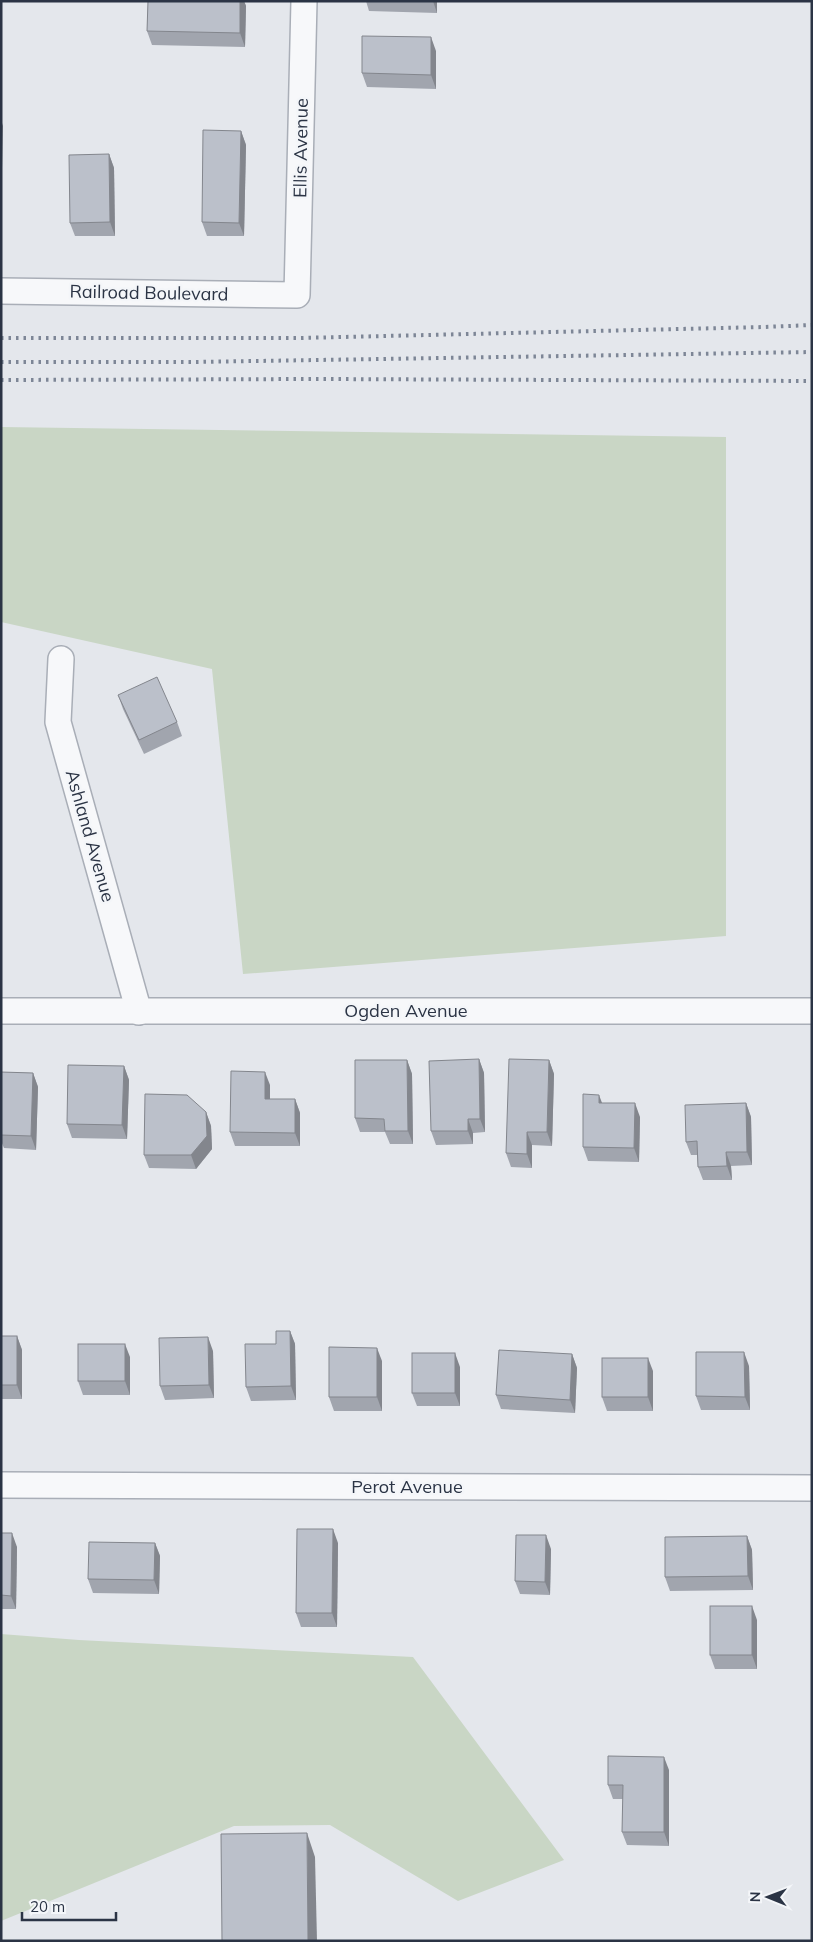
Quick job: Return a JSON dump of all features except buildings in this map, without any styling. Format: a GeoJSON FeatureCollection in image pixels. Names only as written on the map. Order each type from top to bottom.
{"type":"FeatureCollection","features":[{"type":"Feature","properties":{"kind":"street","name":"Ellis Avenue"},"geometry":{"type":"LineString","coordinates":[[297,295],[304,1]]}},
{"type":"Feature","properties":{"kind":"street","name":"Railroad Boulevard"},"geometry":{"type":"LineString","coordinates":[[1,291],[297,295]]}},
{"type":"Feature","properties":{"kind":"street","name":"Ashland Avenue"},"geometry":{"type":"LineString","coordinates":[[61,659],[58,722],[139,1012]]}},
{"type":"Feature","properties":{"kind":"street","name":"Ogden Avenue"},"geometry":{"type":"LineString","coordinates":[[1,1011],[812,1011]]}},
{"type":"Feature","properties":{"kind":"street","name":"Perot Avenue"},"geometry":{"type":"LineString","coordinates":[[1,1486],[812,1488]]}},
{"type":"Feature","properties":{"kind":"green space"},"geometry":{"type":"Polygon","coordinates":[[[1,427],[726,437],[726,936],[243,974],[212,669],[1,622],[1,427]]]}},
{"type":"Feature","properties":{"kind":"green space"},"geometry":{"type":"Polygon","coordinates":[[[1,1634],[79,1640],[413,1657],[564,1860],[458,1901],[330,1825],[234,1826],[1,1921],[1,1634]]]}},
{"type":"Feature","properties":{"kind":"railway"},"geometry":{"type":"LineString","coordinates":[[1,338],[300,338],[812,325]]}},
{"type":"Feature","properties":{"kind":"railway"},"geometry":{"type":"LineString","coordinates":[[1,362],[194,362],[812,352]]}},
{"type":"Feature","properties":{"kind":"railway"},"geometry":{"type":"LineString","coordinates":[[1,380],[812,381]]}}]}
